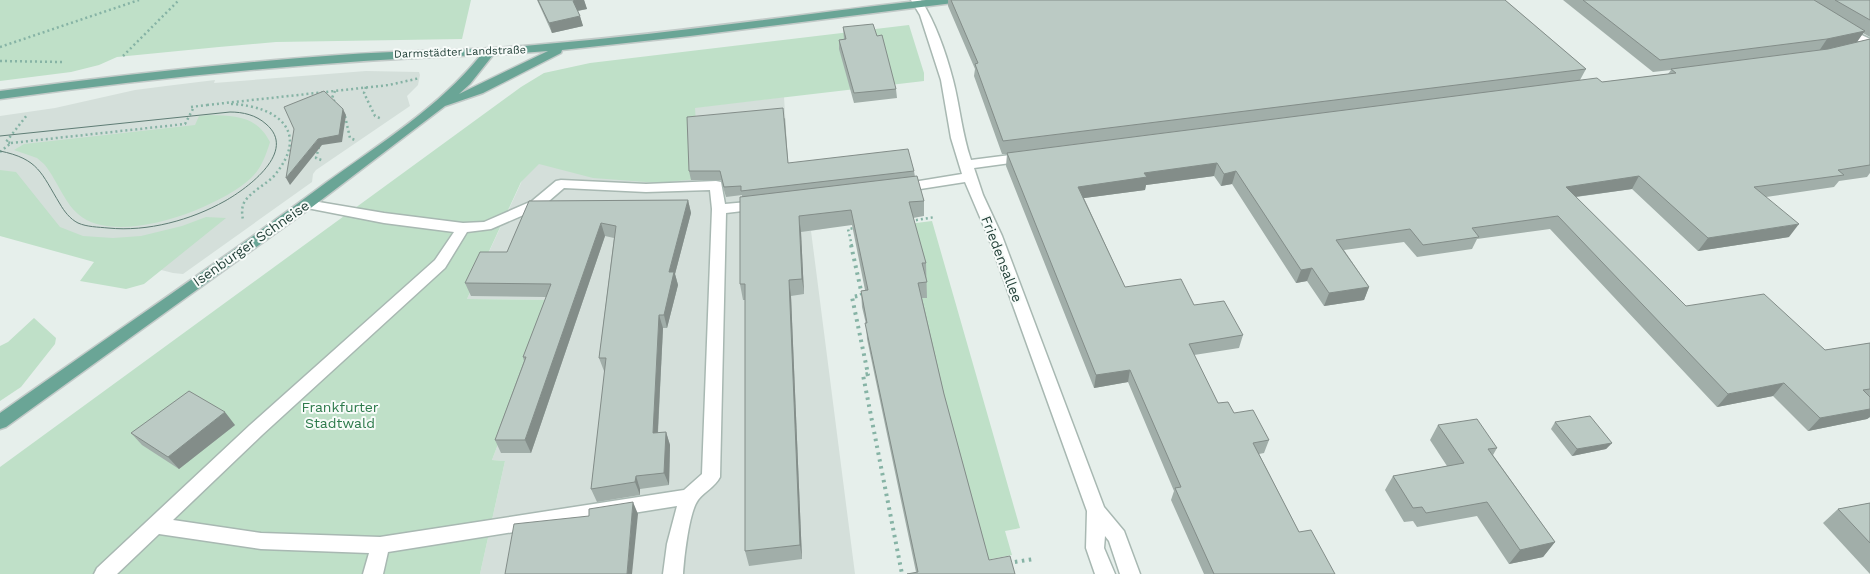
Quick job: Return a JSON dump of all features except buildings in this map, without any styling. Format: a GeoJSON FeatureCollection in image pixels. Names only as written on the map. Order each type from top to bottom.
{"type":"FeatureCollection","features":[{"type":"Feature","properties":{"kind":"main road","name":"Darmstädter Landstraße"},"geometry":{"type":"LineString","coordinates":[[0,95],[112,79],[325,59],[568,46],[917,2],[954,0]]}},
{"type":"Feature","properties":{"kind":"main road"},"geometry":{"type":"LineString","coordinates":[[436,108],[479,90],[568,46]]}},
{"type":"Feature","properties":{"kind":"main road","name":"Isenburger Schneise"},"geometry":{"type":"LineString","coordinates":[[0,422],[306,204],[436,108],[466,81],[490,51]]}},
{"type":"Feature","properties":{"kind":"street","name":"Friedensallee"},"geometry":{"type":"LineString","coordinates":[[917,2],[925,15],[947,80],[957,138],[968,172],[995,236],[1096,511],[1117,537],[1130,574]]}},
{"type":"Feature","properties":{"kind":"street"},"geometry":{"type":"LineString","coordinates":[[1832,23],[1870,44]]}},
{"type":"Feature","properties":{"kind":"street"},"geometry":{"type":"LineString","coordinates":[[1851,48],[1870,44]]}},
{"type":"Feature","properties":{"kind":"street"},"geometry":{"type":"LineString","coordinates":[[888,190],[926,185],[957,178],[968,172],[1037,155]]}},
{"type":"Feature","properties":{"kind":"street"},"geometry":{"type":"LineString","coordinates":[[306,204],[384,218],[463,228],[486,226],[537,204],[561,184],[646,188],[716,185],[719,210],[711,477],[689,498],[676,544],[673,574]]}},
{"type":"Feature","properties":{"kind":"street"},"geometry":{"type":"LineString","coordinates":[[719,210],[775,204]]}},
{"type":"Feature","properties":{"kind":"street"},"geometry":{"type":"LineString","coordinates":[[104,574],[157,526],[256,430],[440,264],[463,228]]}},
{"type":"Feature","properties":{"kind":"street"},"geometry":{"type":"LineString","coordinates":[[157,526],[261,541],[380,545],[689,498]]}},
{"type":"Feature","properties":{"kind":"street","name":"Friedensallee"},"geometry":{"type":"LineString","coordinates":[[1096,511],[1095,548],[1105,574]]}},
{"type":"Feature","properties":{"kind":"street"},"geometry":{"type":"LineString","coordinates":[[374,574],[380,545]]}},
{"type":"Feature","properties":{"kind":"path"},"geometry":{"type":"LineString","coordinates":[[0,47],[139,0]]}},
{"type":"Feature","properties":{"kind":"path"},"geometry":{"type":"LineString","coordinates":[[112,79],[124,56],[179,0]]}},
{"type":"Feature","properties":{"kind":"path"},"geometry":{"type":"LineString","coordinates":[[30,108],[23,122],[6,142],[184,124],[192,107],[335,91],[421,78]]}},
{"type":"Feature","properties":{"kind":"path"},"geometry":{"type":"LineString","coordinates":[[366,87],[364,93],[375,116],[385,120]]}},
{"type":"Feature","properties":{"kind":"path"},"geometry":{"type":"LineString","coordinates":[[335,91],[332,98],[339,104],[348,118],[350,138],[356,140]]}},
{"type":"Feature","properties":{"kind":"path"},"geometry":{"type":"LineString","coordinates":[[298,100],[300,95]]}},
{"type":"Feature","properties":{"kind":"path"},"geometry":{"type":"LineString","coordinates":[[207,105],[234,104],[257,107],[275,114],[287,125],[291,139],[288,155],[277,172],[243,204],[241,212],[243,220]]}},
{"type":"Feature","properties":{"kind":"path"},"geometry":{"type":"LineString","coordinates":[[319,142],[316,158],[325,162]]}},
{"type":"Feature","properties":{"kind":"path"},"geometry":{"type":"LineString","coordinates":[[0,152],[11,143]]}},
{"type":"Feature","properties":{"kind":"path"},"geometry":{"type":"LineString","coordinates":[[906,221],[935,217]]}},
{"type":"Feature","properties":{"kind":"path"},"geometry":{"type":"LineString","coordinates":[[858,228],[848,229],[862,296],[852,297],[868,374],[863,375],[902,574]]}},
{"type":"Feature","properties":{"kind":"path"},"geometry":{"type":"LineString","coordinates":[[1004,564],[1034,559]]}},
{"type":"Feature","properties":{"kind":"shaded area"},"geometry":{"type":"Polygon","coordinates":[[[366,71],[419,72],[418,85],[407,96],[410,106],[316,170],[313,174],[312,182],[183,274],[71,247],[0,223],[0,116],[55,108],[135,90],[166,86],[215,80],[214,83],[366,71]]]}},
{"type":"Feature","properties":{"kind":"shaded area"},"geometry":{"type":"Polygon","coordinates":[[[784,97],[790,190],[828,228],[811,231],[855,574],[480,574],[505,461],[492,460],[553,300],[467,299],[521,183],[525,159],[638,114],[784,97]]]}},
{"type":"Feature","properties":{"kind":"green space"},"geometry":{"type":"Polygon","coordinates":[[[0,0],[471,0],[462,39],[276,42],[219,47],[117,57],[99,65],[71,72],[0,81],[0,0]]]}},
{"type":"Feature","properties":{"kind":"green space","name":"Frankfurter Stadtwald"},"geometry":{"type":"Polygon","coordinates":[[[909,25],[924,73],[924,81],[695,108],[697,140],[743,174],[659,183],[593,178],[539,164],[521,182],[467,299],[553,300],[492,460],[505,461],[480,574],[0,574],[0,467],[521,87],[544,73],[590,63],[909,25]]]}},
{"type":"Feature","properties":{"kind":"green space"},"geometry":{"type":"Polygon","coordinates":[[[210,115],[245,119],[252,122],[265,133],[270,142],[265,157],[255,174],[236,190],[192,212],[167,220],[141,225],[117,227],[95,223],[78,214],[68,203],[44,164],[37,158],[14,150],[24,144],[195,125],[199,116],[210,115]]]}},
{"type":"Feature","properties":{"kind":"green space"},"geometry":{"type":"Polygon","coordinates":[[[0,170],[16,172],[60,227],[83,236],[113,238],[141,236],[182,226],[206,217],[226,218],[144,284],[126,289],[80,281],[94,262],[0,236],[0,170]]]}},
{"type":"Feature","properties":{"kind":"green space"},"geometry":{"type":"Polygon","coordinates":[[[932,221],[1020,528],[1005,531],[1012,555],[981,561],[938,396],[908,224],[932,221]]]}},
{"type":"Feature","properties":{"kind":"green space"},"geometry":{"type":"Polygon","coordinates":[[[34,318],[56,338],[55,344],[21,387],[0,401],[0,346],[8,342],[34,318]]]}},
{"type":"Feature","properties":{"kind":"tram line"},"geometry":{"type":"LineString","coordinates":[[0,136],[235,112],[254,116],[266,124],[274,135],[276,146],[273,157],[257,178],[225,201],[184,219],[154,226],[123,229],[89,226],[75,221],[63,209],[43,176],[31,163],[13,154],[0,151]]}}]}
